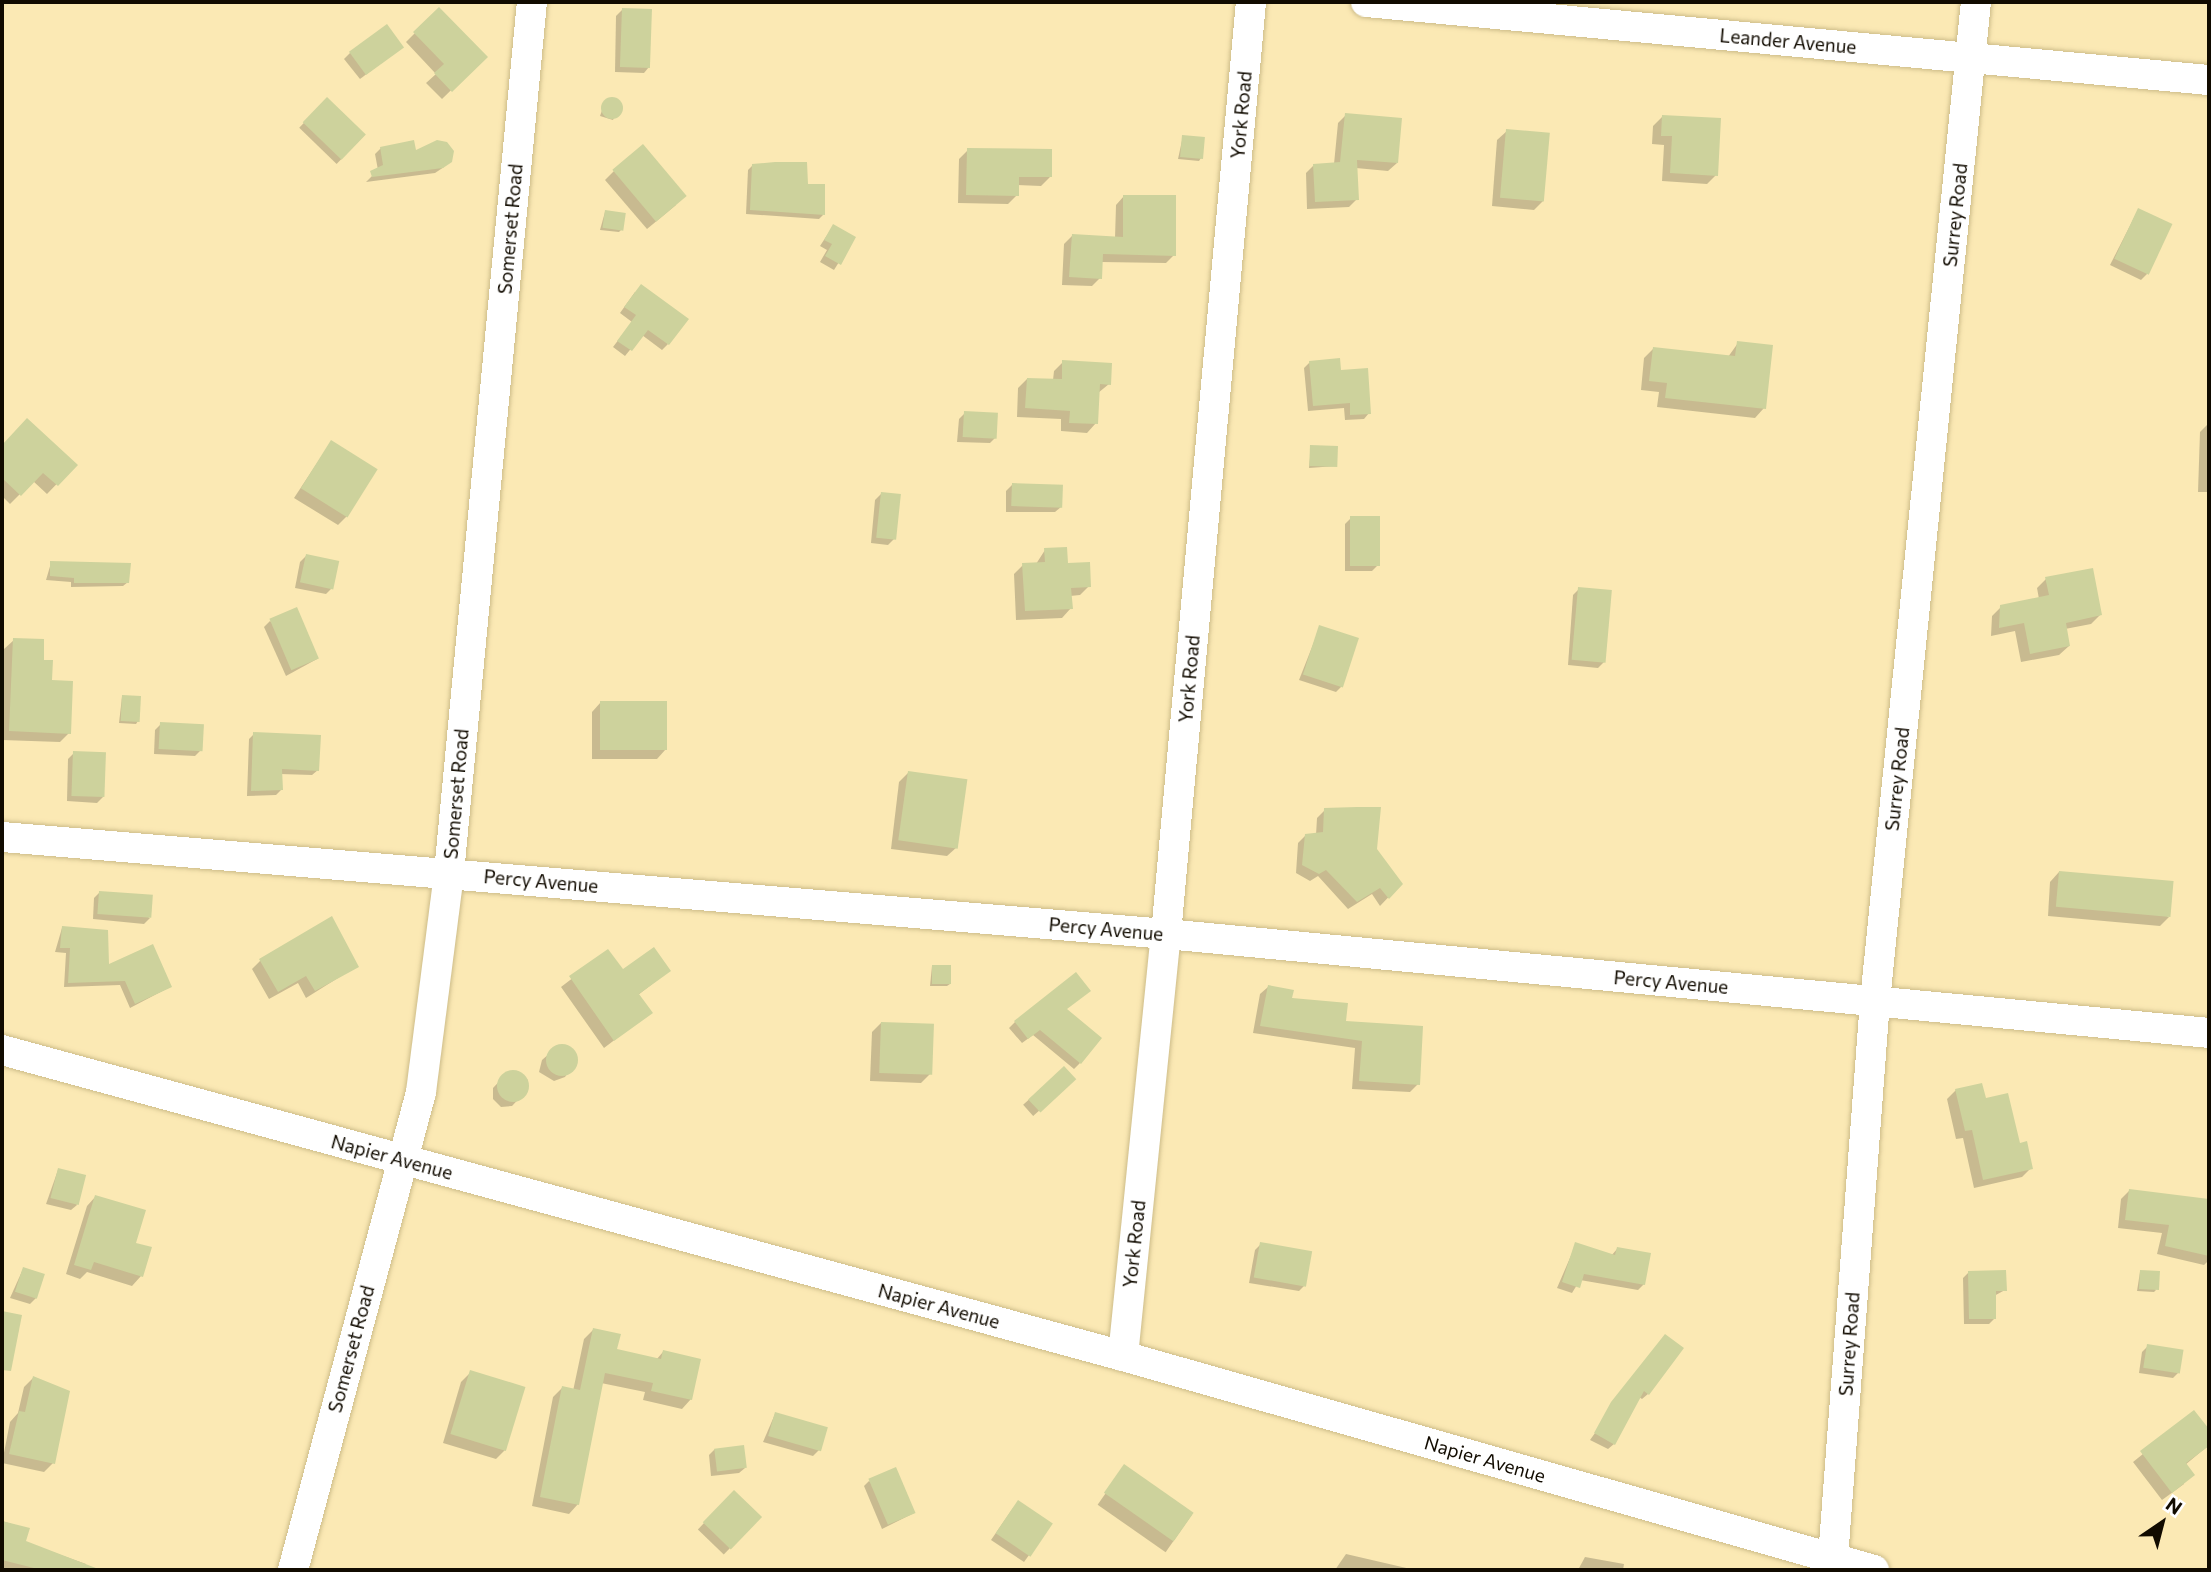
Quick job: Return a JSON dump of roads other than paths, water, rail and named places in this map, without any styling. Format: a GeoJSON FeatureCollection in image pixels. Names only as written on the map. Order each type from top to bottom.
{"type":"FeatureCollection","features":[{"type":"Feature","properties":{"kind":"street","name":"Somerset Road"},"geometry":{"type":"LineString","coordinates":[[293,1570],[421,1092],[449,873],[532,2]]}},
{"type":"Feature","properties":{"kind":"street","name":"York Road"},"geometry":{"type":"LineString","coordinates":[[1123,1356],[1166,934],[1251,2]]}},
{"type":"Feature","properties":{"kind":"street","name":"Leander Avenue"},"geometry":{"type":"LineString","coordinates":[[1366,2],[2209,80]]}},
{"type":"Feature","properties":{"kind":"street","name":"Surrey Road"},"geometry":{"type":"LineString","coordinates":[[1833,1558],[1875,1001],[1976,2]]}},
{"type":"Feature","properties":{"kind":"street","name":"Percy Avenue"},"geometry":{"type":"LineString","coordinates":[[2,837],[1166,934],[2209,1033]]}},
{"type":"Feature","properties":{"kind":"street","name":"Napier Avenue"},"geometry":{"type":"LineString","coordinates":[[2,1050],[1123,1356],[1874,1570]]}}]}
